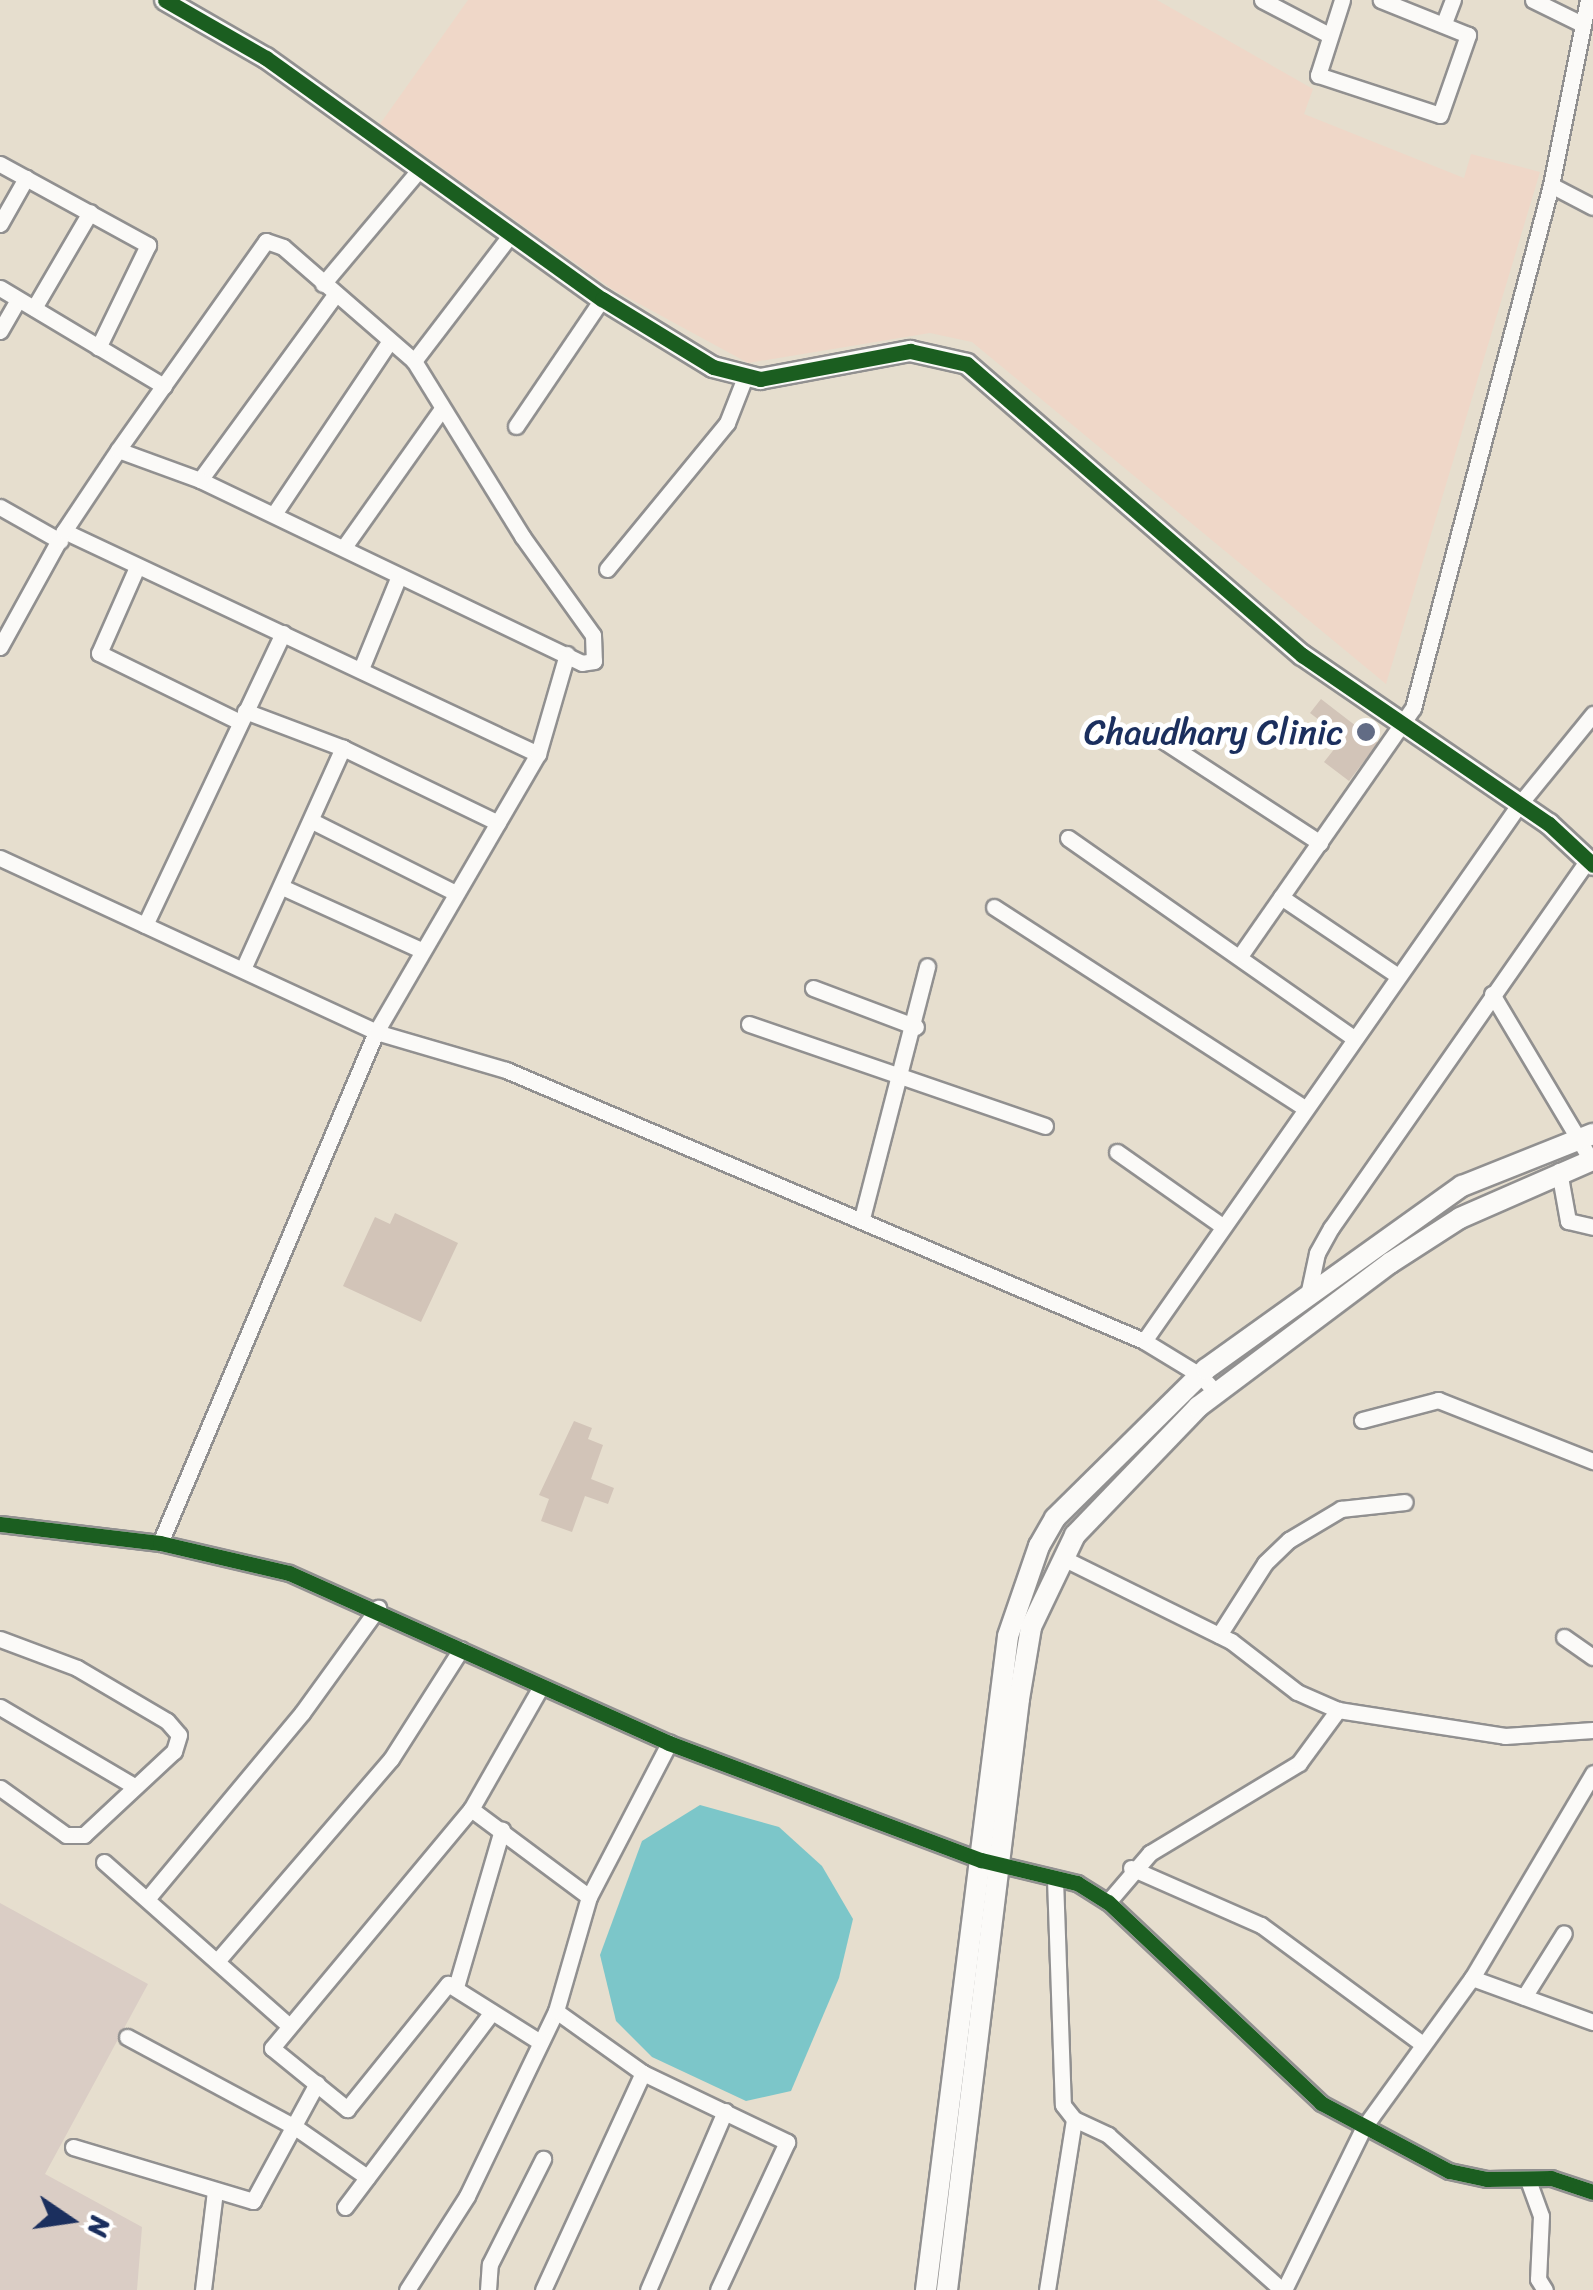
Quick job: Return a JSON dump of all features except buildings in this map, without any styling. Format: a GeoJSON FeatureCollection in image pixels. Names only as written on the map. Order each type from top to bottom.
{"type":"FeatureCollection","features":[{"type":"Feature","properties":{"kind":"street"},"geometry":{"type":"LineString","coordinates":[[1262,0],[1330,35]]}},
{"type":"Feature","properties":{"kind":"street"},"geometry":{"type":"LineString","coordinates":[[1342,0],[1318,75],[1432,118],[1444,110],[1468,41],[1466,32],[1381,0]]}},
{"type":"Feature","properties":{"kind":"street"},"geometry":{"type":"LineString","coordinates":[[1444,23],[1453,0]]}},
{"type":"Feature","properties":{"kind":"street"},"geometry":{"type":"LineString","coordinates":[[1533,0],[1582,24]]}},
{"type":"Feature","properties":{"kind":"street"},"geometry":{"type":"LineString","coordinates":[[1240,956],[1404,725],[1436,628],[1551,186],[1588,0]]}},
{"type":"Feature","properties":{"kind":"street"},"geometry":{"type":"LineString","coordinates":[[169,1],[266,58],[602,298],[713,367],[745,377],[779,377],[910,350],[967,364],[1302,654],[1518,806],[1590,862],[1492,994],[1331,1228],[1317,1253],[1308,1294]]}},
{"type":"Feature","properties":{"kind":"street"},"geometry":{"type":"LineString","coordinates":[[0,164],[141,236],[149,248],[98,348]]}},
{"type":"Feature","properties":{"kind":"street"},"geometry":{"type":"LineString","coordinates":[[200,480],[329,290],[420,169]]}},
{"type":"Feature","properties":{"kind":"street"},"geometry":{"type":"LineString","coordinates":[[0,224],[26,178]]}},
{"type":"Feature","properties":{"kind":"street"},"geometry":{"type":"LineString","coordinates":[[1551,186],[1593,207]]}},
{"type":"Feature","properties":{"kind":"street"},"geometry":{"type":"LineString","coordinates":[[34,308],[90,212]]}},
{"type":"Feature","properties":{"kind":"street"},"geometry":{"type":"LineString","coordinates":[[414,362],[511,234]]}},
{"type":"Feature","properties":{"kind":"street"},"geometry":{"type":"LineString","coordinates":[[0,647],[62,536],[118,450],[263,243],[283,247],[414,362],[441,410],[593,635],[594,661],[582,664],[274,514],[200,480],[118,450]]}},
{"type":"Feature","properties":{"kind":"street"},"geometry":{"type":"LineString","coordinates":[[0,288],[164,386]]}},
{"type":"Feature","properties":{"kind":"street"},"geometry":{"type":"LineString","coordinates":[[516,426],[602,298]]}},
{"type":"Feature","properties":{"kind":"street"},"geometry":{"type":"LineString","coordinates":[[0,331],[18,300]]}},
{"type":"Feature","properties":{"kind":"street"},"geometry":{"type":"LineString","coordinates":[[274,514],[390,341]]}},
{"type":"Feature","properties":{"kind":"street"},"geometry":{"type":"LineString","coordinates":[[607,570],[727,423],[745,377]]}},
{"type":"Feature","properties":{"kind":"street"},"geometry":{"type":"LineString","coordinates":[[344,547],[441,410]]}},
{"type":"Feature","properties":{"kind":"street"},"geometry":{"type":"LineString","coordinates":[[0,506],[284,633],[538,754]]}},
{"type":"Feature","properties":{"kind":"street"},"geometry":{"type":"LineString","coordinates":[[137,568],[99,653],[243,717],[343,748],[498,823]]}},
{"type":"Feature","properties":{"kind":"street"},"geometry":{"type":"LineString","coordinates":[[361,669],[400,576]]}},
{"type":"Feature","properties":{"kind":"street"},"geometry":{"type":"LineString","coordinates":[[144,925],[284,633]]}},
{"type":"Feature","properties":{"kind":"street"},"geometry":{"type":"LineString","coordinates":[[160,1543],[376,1032],[538,754],[568,654]]}},
{"type":"Feature","properties":{"kind":"street"},"geometry":{"type":"LineString","coordinates":[[1144,1341],[1303,1106],[1518,806],[1593,714]]}},
{"type":"Feature","properties":{"kind":"street"},"geometry":{"type":"LineString","coordinates":[[1150,732],[1320,844]]}},
{"type":"Feature","properties":{"kind":"street"},"geometry":{"type":"LineString","coordinates":[[242,969],[343,748]]}},
{"type":"Feature","properties":{"kind":"street"},"geometry":{"type":"LineString","coordinates":[[312,821],[456,893]]}},
{"type":"Feature","properties":{"kind":"street"},"geometry":{"type":"LineString","coordinates":[[1068,838],[1354,1038]]}},
{"type":"Feature","properties":{"kind":"street"},"geometry":{"type":"LineString","coordinates":[[0,858],[376,1032],[506,1070],[1144,1341],[1200,1375],[1216,1393]]}},
{"type":"Feature","properties":{"kind":"street"},"geometry":{"type":"LineString","coordinates":[[282,887],[422,950]]}},
{"type":"Feature","properties":{"kind":"street"},"geometry":{"type":"LineString","coordinates":[[1282,898],[1398,976]]}},
{"type":"Feature","properties":{"kind":"street"},"geometry":{"type":"LineString","coordinates":[[994,907],[1303,1106]]}},
{"type":"Feature","properties":{"kind":"street"},"geometry":{"type":"LineString","coordinates":[[862,1218],[916,1027],[927,966]]}},
{"type":"Feature","properties":{"kind":"street"},"geometry":{"type":"LineString","coordinates":[[813,988],[916,1027]]}},
{"type":"Feature","properties":{"kind":"street"},"geometry":{"type":"LineString","coordinates":[[926,2290],[1031,1627],[1074,1535],[1216,1393],[1460,1218],[1592,1160],[1586,1135],[1492,994]]}},
{"type":"Feature","properties":{"kind":"street"},"geometry":{"type":"LineString","coordinates":[[749,1024],[1045,1126]]}},
{"type":"Feature","properties":{"kind":"street"},"geometry":{"type":"LineString","coordinates":[[946,2290],[991,1862],[1008,1636],[1032,1561],[1055,1518],[1200,1375],[1308,1294],[1462,1186],[1586,1135]]}},
{"type":"Feature","properties":{"kind":"street"},"geometry":{"type":"LineString","coordinates":[[1118,1152],[1221,1225]]}},
{"type":"Feature","properties":{"kind":"street"},"geometry":{"type":"LineString","coordinates":[[1560,1172],[1568,1222],[1593,1227]]}},
{"type":"Feature","properties":{"kind":"street"},"geometry":{"type":"LineString","coordinates":[[1362,1420],[1438,1400],[1593,1461]]}},
{"type":"Feature","properties":{"kind":"street"},"geometry":{"type":"LineString","coordinates":[[1219,1635],[1265,1563],[1290,1540],[1341,1510],[1405,1502]]}},
{"type":"Feature","properties":{"kind":"street"},"geometry":{"type":"LineString","coordinates":[[0,1524],[160,1543],[289,1573],[378,1608],[539,1690],[669,1743],[991,1862],[1076,1883],[1108,1902],[1274,2063],[1322,2103],[1449,2171],[1528,2180],[1551,2178],[1593,2192]]}},
{"type":"Feature","properties":{"kind":"street"},"geometry":{"type":"LineString","coordinates":[[1063,1558],[1219,1635],[1297,1692],[1338,1710],[1505,1736],[1593,1730]]}},
{"type":"Feature","properties":{"kind":"street"},"geometry":{"type":"LineString","coordinates":[[147,1899],[302,1713],[378,1608]]}},
{"type":"Feature","properties":{"kind":"street"},"geometry":{"type":"LineString","coordinates":[[1564,1637],[1593,1657]]}},
{"type":"Feature","properties":{"kind":"street"},"geometry":{"type":"LineString","coordinates":[[0,1639],[64,1661],[175,1727],[179,1744],[74,1837],[1,1790]]}},
{"type":"Feature","properties":{"kind":"street"},"geometry":{"type":"LineString","coordinates":[[218,1960],[391,1759],[461,1649]]}},
{"type":"Feature","properties":{"kind":"street"},"geometry":{"type":"LineString","coordinates":[[539,1690],[471,1809],[272,2042],[274,2054],[317,2082],[339,2106],[349,2108],[440,1986],[456,1986],[540,2042]]}},
{"type":"Feature","properties":{"kind":"street"},"geometry":{"type":"LineString","coordinates":[[0,1707],[134,1786]]}},
{"type":"Feature","properties":{"kind":"street"},"geometry":{"type":"LineString","coordinates":[[1108,1902],[1131,1868],[1276,1781],[1317,1745],[1338,1710]]}},
{"type":"Feature","properties":{"kind":"street"},"geometry":{"type":"LineString","coordinates":[[407,2290],[467,2196],[556,2012],[589,1897],[669,1743]]}},
{"type":"Feature","properties":{"kind":"street"},"geometry":{"type":"LineString","coordinates":[[1055,1879],[1063,2105],[1074,2119],[1108,2134],[1283,2290],[1364,2127],[1421,2043],[1472,1978],[1593,1773]]}},
{"type":"Feature","properties":{"kind":"street"},"geometry":{"type":"LineString","coordinates":[[471,1809],[589,1897]]}},
{"type":"Feature","properties":{"kind":"street"},"geometry":{"type":"LineString","coordinates":[[456,1986],[502,1830]]}},
{"type":"Feature","properties":{"kind":"street"},"geometry":{"type":"LineString","coordinates":[[104,1862],[288,2025]]}},
{"type":"Feature","properties":{"kind":"street"},"geometry":{"type":"LineString","coordinates":[[1131,1868],[1261,1926],[1421,2043]]}},
{"type":"Feature","properties":{"kind":"street"},"geometry":{"type":"LineString","coordinates":[[1524,1997],[1564,1933]]}},
{"type":"Feature","properties":{"kind":"street"},"geometry":{"type":"LineString","coordinates":[[1472,1978],[1593,2022]]}},
{"type":"Feature","properties":{"kind":"street"},"geometry":{"type":"LineString","coordinates":[[344,2207],[492,2012]]}},
{"type":"Feature","properties":{"kind":"street"},"geometry":{"type":"LineString","coordinates":[[556,2012],[643,2073],[782,2136],[787,2151],[718,2290]]}},
{"type":"Feature","properties":{"kind":"street"},"geometry":{"type":"LineString","coordinates":[[127,2037],[294,2126],[366,2177]]}},
{"type":"Feature","properties":{"kind":"street"},"geometry":{"type":"LineString","coordinates":[[543,2290],[643,2073]]}},
{"type":"Feature","properties":{"kind":"street"},"geometry":{"type":"LineString","coordinates":[[72,2147],[215,2192],[258,2198],[317,2082]]}},
{"type":"Feature","properties":{"kind":"street"},"geometry":{"type":"LineString","coordinates":[[648,2290],[725,2111]]}},
{"type":"Feature","properties":{"kind":"street"},"geometry":{"type":"LineString","coordinates":[[1048,2290],[1074,2119]]}},
{"type":"Feature","properties":{"kind":"street"},"geometry":{"type":"LineString","coordinates":[[488,2290],[490,2264],[543,2159]]}},
{"type":"Feature","properties":{"kind":"street"},"geometry":{"type":"LineString","coordinates":[[1528,2180],[1540,2216],[1538,2278],[1545,2290]]}},
{"type":"Feature","properties":{"kind":"street"},"geometry":{"type":"LineString","coordinates":[[205,2289],[215,2192]]}},
{"type":"Feature","properties":{"kind":"shaded area"},"geometry":{"type":"Polygon","coordinates":[[[468,0],[1157,0],[1313,89],[1304,114],[1464,178],[1471,154],[1540,172],[1386,684],[972,342],[930,333],[748,363],[612,289],[380,124],[468,0]]]}},
{"type":"Feature","properties":{"kind":"shaded area"},"geometry":{"type":"Polygon","coordinates":[[[0,1903],[148,1984],[45,2174],[142,2227],[137,2290],[0,2290],[0,1903]]]}},
{"type":"Feature","properties":{"kind":"water"},"geometry":{"type":"Polygon","coordinates":[[[700,1805],[779,1827],[822,1866],[853,1919],[839,1978],[791,2091],[746,2101],[652,2057],[616,2021],[600,1955],[642,1841],[700,1805]]]}},
{"type":"Feature","properties":{"kind":"cycle path"},"geometry":{"type":"LineString","coordinates":[[165,0],[266,58],[602,299],[713,367],[760,379],[910,351],[967,364],[1302,655],[1549,824],[1593,865]]}},
{"type":"Feature","properties":{"kind":"cycle path"},"geometry":{"type":"LineString","coordinates":[[0,1524],[160,1543],[289,1573],[669,1743],[981,1860],[1077,1883],[1108,1902],[1321,2103],[1449,2171],[1487,2179],[1551,2178],[1593,2192]]}},
{"type":"Feature","properties":{"kind":"place","name":"Chaudhary Clinic"},"geometry":{"type":"Point","coordinates":[1366,732]}}]}
